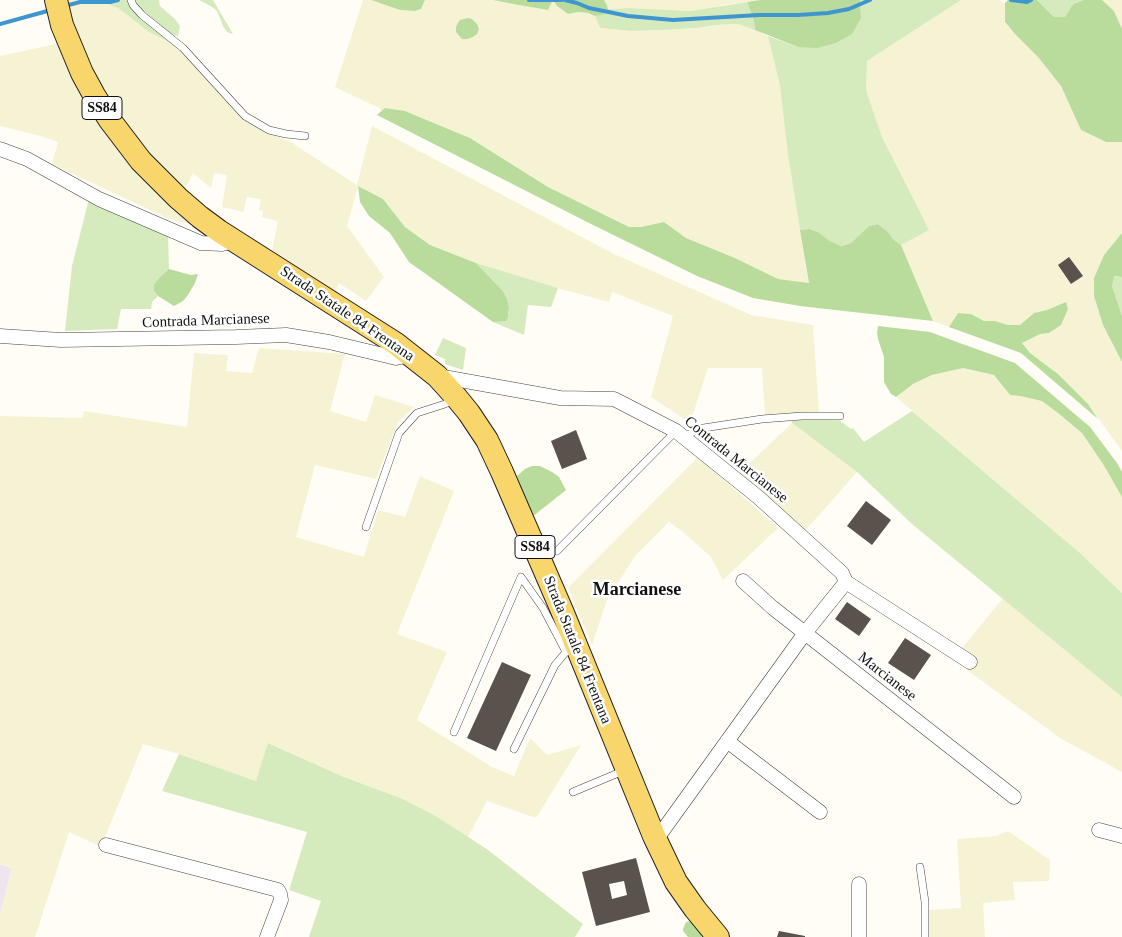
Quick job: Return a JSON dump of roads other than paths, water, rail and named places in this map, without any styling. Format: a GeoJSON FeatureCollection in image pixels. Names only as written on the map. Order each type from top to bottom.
{"type":"FeatureCollection","features":[{"type":"Feature","properties":{"kind":"main road","name":"Strada Statale 84 Frentana"},"geometry":{"type":"LineString","coordinates":[[56,0],[62,25],[82,73],[109,119],[141,161],[200,217],[395,343],[437,376],[469,413],[487,440],[563,613],[571,649],[654,836],[676,882],[718,937]]}},
{"type":"Feature","properties":{"kind":"street"},"geometry":{"type":"LineString","coordinates":[[0,149],[27,159],[99,199],[202,242],[222,244],[236,241]]}},
{"type":"Feature","properties":{"kind":"street","name":"Contrada Marcianese"},"geometry":{"type":"LineString","coordinates":[[0,336],[60,340],[286,335],[329,342],[396,358],[410,355]]}},
{"type":"Feature","properties":{"kind":"street","name":"Contrada Marcianese"},"geometry":{"type":"LineString","coordinates":[[437,376],[560,398],[614,399],[680,434],[765,503],[842,573],[846,582],[970,662]]}},
{"type":"Feature","properties":{"kind":"street","name":"Marcianese"},"geometry":{"type":"LineString","coordinates":[[743,581],[805,633],[1014,798]]}},
{"type":"Feature","properties":{"kind":"street"},"geometry":{"type":"LineString","coordinates":[[654,836],[661,833],[805,633],[846,582]]}},
{"type":"Feature","properties":{"kind":"street"},"geometry":{"type":"LineString","coordinates":[[727,741],[820,812]]}},
{"type":"Feature","properties":{"kind":"street"},"geometry":{"type":"LineString","coordinates":[[1099,830],[1122,836]]}},
{"type":"Feature","properties":{"kind":"street"},"geometry":{"type":"LineString","coordinates":[[106,845],[278,890],[281,900],[267,937]]}},
{"type":"Feature","properties":{"kind":"street"},"geometry":{"type":"LineString","coordinates":[[859,884],[859,937]]}},
{"type":"Feature","properties":{"kind":"lane"},"geometry":{"type":"LineString","coordinates":[[131,0],[142,15],[183,48],[245,116],[269,130],[305,136]]}},
{"type":"Feature","properties":{"kind":"lane"},"geometry":{"type":"LineString","coordinates":[[366,528],[400,434],[417,413],[445,404],[456,397]]}},
{"type":"Feature","properties":{"kind":"lane"},"geometry":{"type":"LineString","coordinates":[[557,551],[680,434],[697,429],[762,419],[840,416]]}},
{"type":"Feature","properties":{"kind":"lane"},"geometry":{"type":"LineString","coordinates":[[454,732],[521,577],[571,649],[555,665],[514,749]]}},
{"type":"Feature","properties":{"kind":"lane"},"geometry":{"type":"LineString","coordinates":[[573,792],[626,770]]}},
{"type":"Feature","properties":{"kind":"lane"},"geometry":{"type":"LineString","coordinates":[[920,867],[925,902],[925,937]]}},
{"type":"Feature","properties":{"kind":"waterway"},"geometry":{"type":"LineString","coordinates":[[65,6],[80,2],[110,2],[118,0]]}},
{"type":"Feature","properties":{"kind":"waterway"},"geometry":{"type":"LineString","coordinates":[[529,0],[562,0]]}},
{"type":"Feature","properties":{"kind":"waterway"},"geometry":{"type":"LineString","coordinates":[[565,0],[589,8],[628,16],[673,20],[828,13],[849,9],[870,0]]}},
{"type":"Feature","properties":{"kind":"waterway"},"geometry":{"type":"LineString","coordinates":[[1011,0],[1027,2],[1031,0]]}},
{"type":"Feature","properties":{"kind":"waterway"},"geometry":{"type":"LineString","coordinates":[[0,24],[51,10]]}},
{"type":"Feature","properties":{"kind":"district","name":"Marcianese"},"geometry":{"type":"Point","coordinates":[637,590]}}]}
